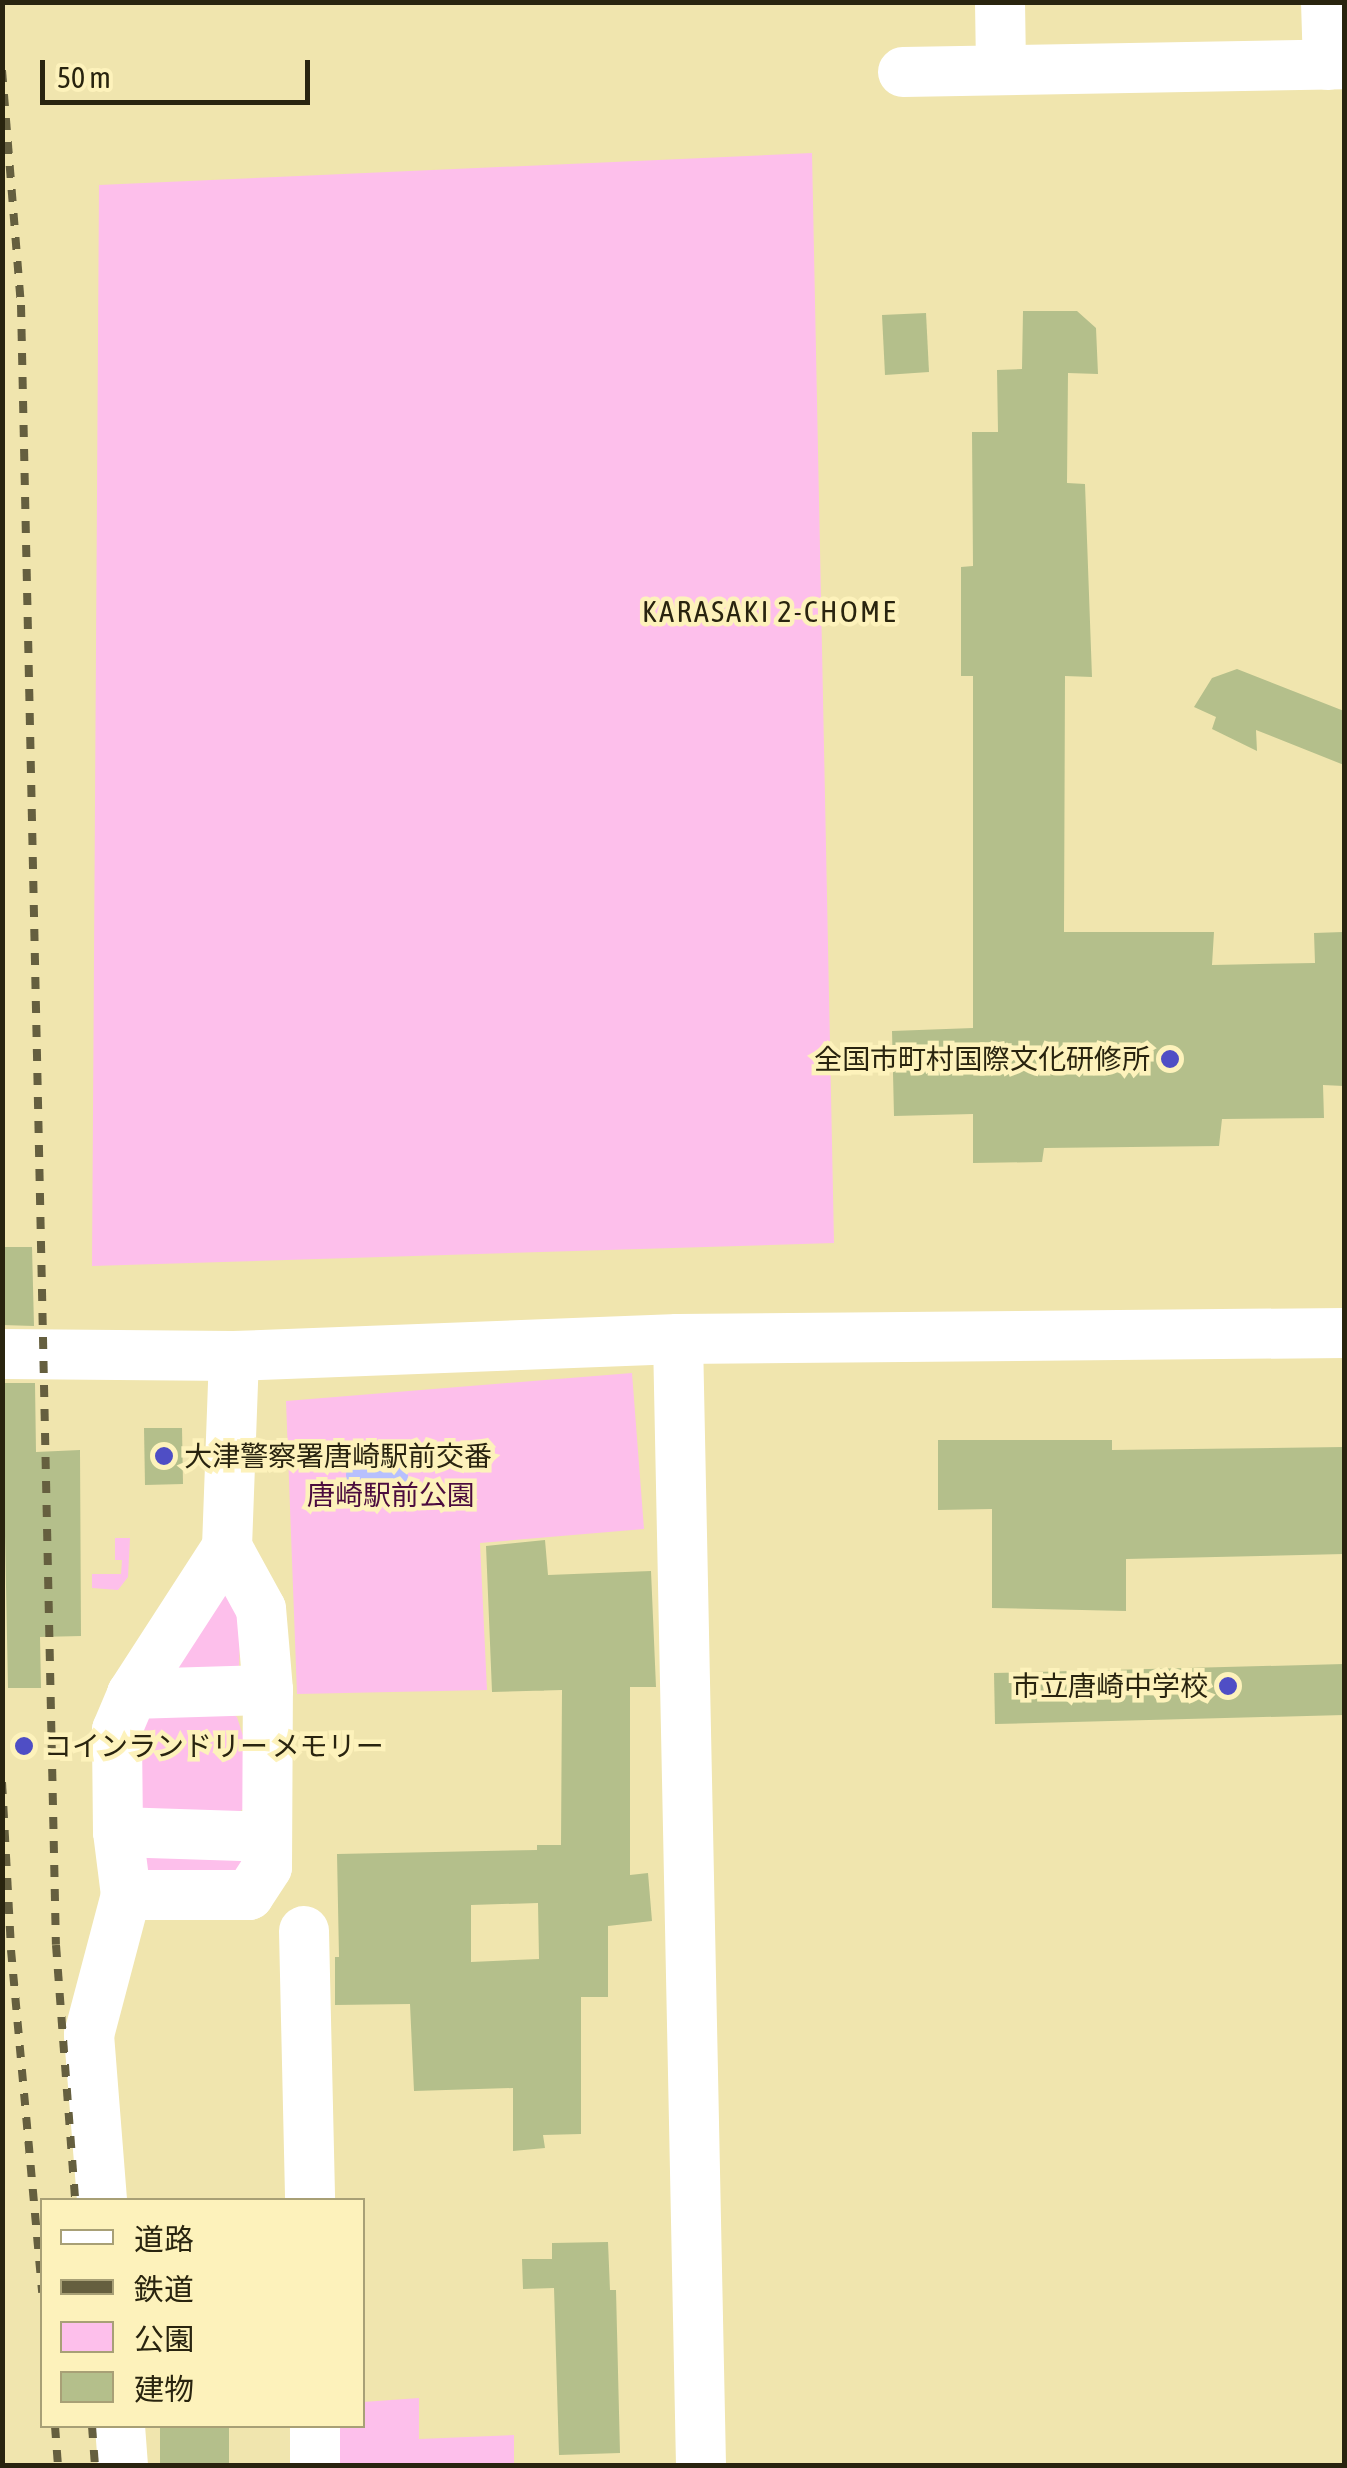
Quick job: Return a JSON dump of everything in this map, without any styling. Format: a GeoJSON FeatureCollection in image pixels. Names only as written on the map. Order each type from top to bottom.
{"type":"FeatureCollection","features":[{"type":"Feature","properties":{"kind":"street"},"geometry":{"type":"LineString","coordinates":[[1000,2],[1001,68]]}},
{"type":"Feature","properties":{"kind":"street"},"geometry":{"type":"LineString","coordinates":[[904,72],[1336,64],[1326,2]]}},
{"type":"Feature","properties":{"kind":"street"},"geometry":{"type":"LineString","coordinates":[[2,1354],[234,1356],[678,1339],[1344,1333]]}},
{"type":"Feature","properties":{"kind":"street"},"geometry":{"type":"LineString","coordinates":[[678,1339],[701,2466]]}},
{"type":"Feature","properties":{"kind":"street"},"geometry":{"type":"LineString","coordinates":[[126,1895],[250,1895],[267,1867],[268,1690],[260,1609],[227,1548],[234,1356]]}},
{"type":"Feature","properties":{"kind":"street"},"geometry":{"type":"LineString","coordinates":[[102,2198],[90,2036],[126,1895],[118,1832],[117,1730],[132,1694],[227,1548]]}},
{"type":"Feature","properties":{"kind":"street"},"geometry":{"type":"LineString","coordinates":[[132,1694],[268,1690]]}},
{"type":"Feature","properties":{"kind":"street"},"geometry":{"type":"LineString","coordinates":[[118,1832],[267,1838]]}},
{"type":"Feature","properties":{"kind":"street"},"geometry":{"type":"LineString","coordinates":[[304,1931],[310,2198]]}},
{"type":"Feature","properties":{"kind":"street"},"geometry":{"type":"LineString","coordinates":[[120,2428],[123,2466]]}},
{"type":"Feature","properties":{"kind":"street"},"geometry":{"type":"LineString","coordinates":[[314,2428],[316,2466]]}},
{"type":"Feature","properties":{"kind":"green space"},"geometry":{"type":"Polygon","coordinates":[[[812,153],[834,1243],[92,1266],[99,185],[812,153]]]}},
{"type":"Feature","properties":{"kind":"green space","name":"唐崎駅前公園"},"geometry":{"type":"Polygon","coordinates":[[[632,1373],[644,1529],[480,1543],[487,1690],[297,1694],[286,1401],[632,1373]]]}},
{"type":"Feature","properties":{"kind":"green space"},"geometry":{"type":"Polygon","coordinates":[[[115,1538],[130,1538],[128,1577],[118,1590],[92,1588],[92,1574],[121,1574],[122,1560],[115,1560],[115,1538]]]}},
{"type":"Feature","properties":{"kind":"green space"},"geometry":{"type":"Polygon","coordinates":[[[222,1589],[241,1602],[239,1669],[162,1674],[222,1589]]]}},
{"type":"Feature","properties":{"kind":"green space"},"geometry":{"type":"Polygon","coordinates":[[[211,1701],[237,1717],[244,1739],[243,1809],[229,1820],[130,1817],[130,1720],[211,1701]]]}},
{"type":"Feature","properties":{"kind":"green space"},"geometry":{"type":"Polygon","coordinates":[[[131,1850],[248,1855],[231,1877],[155,1882],[131,1850]]]}},
{"type":"Feature","properties":{"kind":"green space"},"geometry":{"type":"Polygon","coordinates":[[[419,2398],[419,2439],[514,2435],[514,2465],[338,2466],[339,2428],[365,2428],[365,2402],[419,2398]]]}},
{"type":"Feature","properties":{"kind":"water"},"geometry":{"type":"Polygon","coordinates":[[[377,1444],[399,1453],[408,1475],[399,1497],[377,1506],[355,1497],[346,1475],[355,1453],[377,1444]]]}},
{"type":"Feature","properties":{"kind":"building"},"geometry":{"type":"Polygon","coordinates":[[[1023,311],[1077,311],[1096,328],[1098,374],[1068,373],[1067,483],[1085,484],[1092,677],[1065,676],[1064,932],[1214,932],[1212,965],[1315,963],[1314,933],[1343,932],[1344,1086],[1323,1085],[1324,1118],[1222,1119],[1219,1146],[1044,1148],[1042,1162],[973,1163],[973,1114],[894,1116],[892,1031],[973,1028],[973,676],[961,676],[961,567],[973,566],[972,432],[998,432],[997,370],[1022,369],[1023,311]]]}},
{"type":"Feature","properties":{"kind":"building"},"geometry":{"type":"Polygon","coordinates":[[[926,313],[929,372],[885,375],[882,315],[926,313]]]}},
{"type":"Feature","properties":{"kind":"building"},"geometry":{"type":"Polygon","coordinates":[[[1237,669],[1344,711],[1344,765],[1256,730],[1257,751],[1212,729],[1216,717],[1194,707],[1212,678],[1237,669]]]}},
{"type":"Feature","properties":{"kind":"building"},"geometry":{"type":"Polygon","coordinates":[[[2,1247],[32,1247],[34,1326],[2,1325],[2,1247]]]}},
{"type":"Feature","properties":{"kind":"building"},"geometry":{"type":"Polygon","coordinates":[[[2,1383],[35,1383],[36,1452],[80,1450],[81,1636],[40,1637],[41,1688],[8,1688],[2,1383]]]}},
{"type":"Feature","properties":{"kind":"building","name":"大津警察署唐崎駅前交番"},"geometry":{"type":"Polygon","coordinates":[[[144,1428],[182,1428],[183,1484],[145,1485],[144,1428]]]}},
{"type":"Feature","properties":{"kind":"building"},"geometry":{"type":"Polygon","coordinates":[[[938,1440],[1112,1440],[1112,1450],[1344,1447],[1344,1554],[1126,1559],[1126,1611],[992,1608],[992,1509],[938,1510],[938,1440]]]}},
{"type":"Feature","properties":{"kind":"building"},"geometry":{"type":"Polygon","coordinates":[[[545,1540],[548,1575],[651,1571],[656,1687],[630,1687],[630,1875],[648,1873],[652,1921],[608,1926],[608,1997],[581,1997],[581,2134],[543,2135],[545,2148],[513,2151],[513,2088],[414,2091],[410,2004],[335,2005],[335,1957],[339,1957],[337,1854],[537,1850],[537,1845],[561,1845],[562,1690],[492,1692],[486,1546],[545,1540]],[[538,1903],[471,1905],[471,1962],[539,1959],[538,1903]]]}},
{"type":"Feature","properties":{"kind":"building"},"geometry":{"type":"Polygon","coordinates":[[[1344,1664],[1344,1715],[995,1724],[994,1673],[1344,1664]]]}},
{"type":"Feature","properties":{"kind":"building"},"geometry":{"type":"Polygon","coordinates":[[[608,2242],[610,2290],[616,2290],[620,2453],[559,2455],[554,2288],[523,2289],[522,2259],[552,2259],[552,2243],[608,2242]]]}},
{"type":"Feature","properties":{"kind":"building"},"geometry":{"type":"Polygon","coordinates":[[[160,2428],[229,2428],[229,2466],[160,2466],[160,2428]]]}},
{"type":"Feature","properties":{"kind":"railway"},"geometry":{"type":"LineString","coordinates":[[2,70],[21,305],[56,1945],[75,2198]]}},
{"type":"Feature","properties":{"kind":"railway"},"geometry":{"type":"LineString","coordinates":[[2,1782],[11,1950],[40,2271]]}},
{"type":"Feature","properties":{"kind":"railway"},"geometry":{"type":"LineString","coordinates":[[55,2428],[58,2466]]}},
{"type":"Feature","properties":{"kind":"railway"},"geometry":{"type":"LineString","coordinates":[[92,2428],[95,2466]]}},
{"type":"Feature","properties":{"kind":"place","name":"全国市町村国際文化研修所"},"geometry":{"type":"Point","coordinates":[1170,1059]}},
{"type":"Feature","properties":{"kind":"place","name":"大津警察署唐崎駅前交番"},"geometry":{"type":"Point","coordinates":[164,1456]}},
{"type":"Feature","properties":{"kind":"place","name":"市立唐崎中学校"},"geometry":{"type":"Point","coordinates":[1228,1686]}},
{"type":"Feature","properties":{"kind":"place","name":"コインランドリー メモリー"},"geometry":{"type":"Point","coordinates":[24,1746]}},
{"type":"Feature","properties":{"kind":"district","name":"KARASAKI 2-CHOME"},"geometry":{"type":"Point","coordinates":[770,611]}}]}
